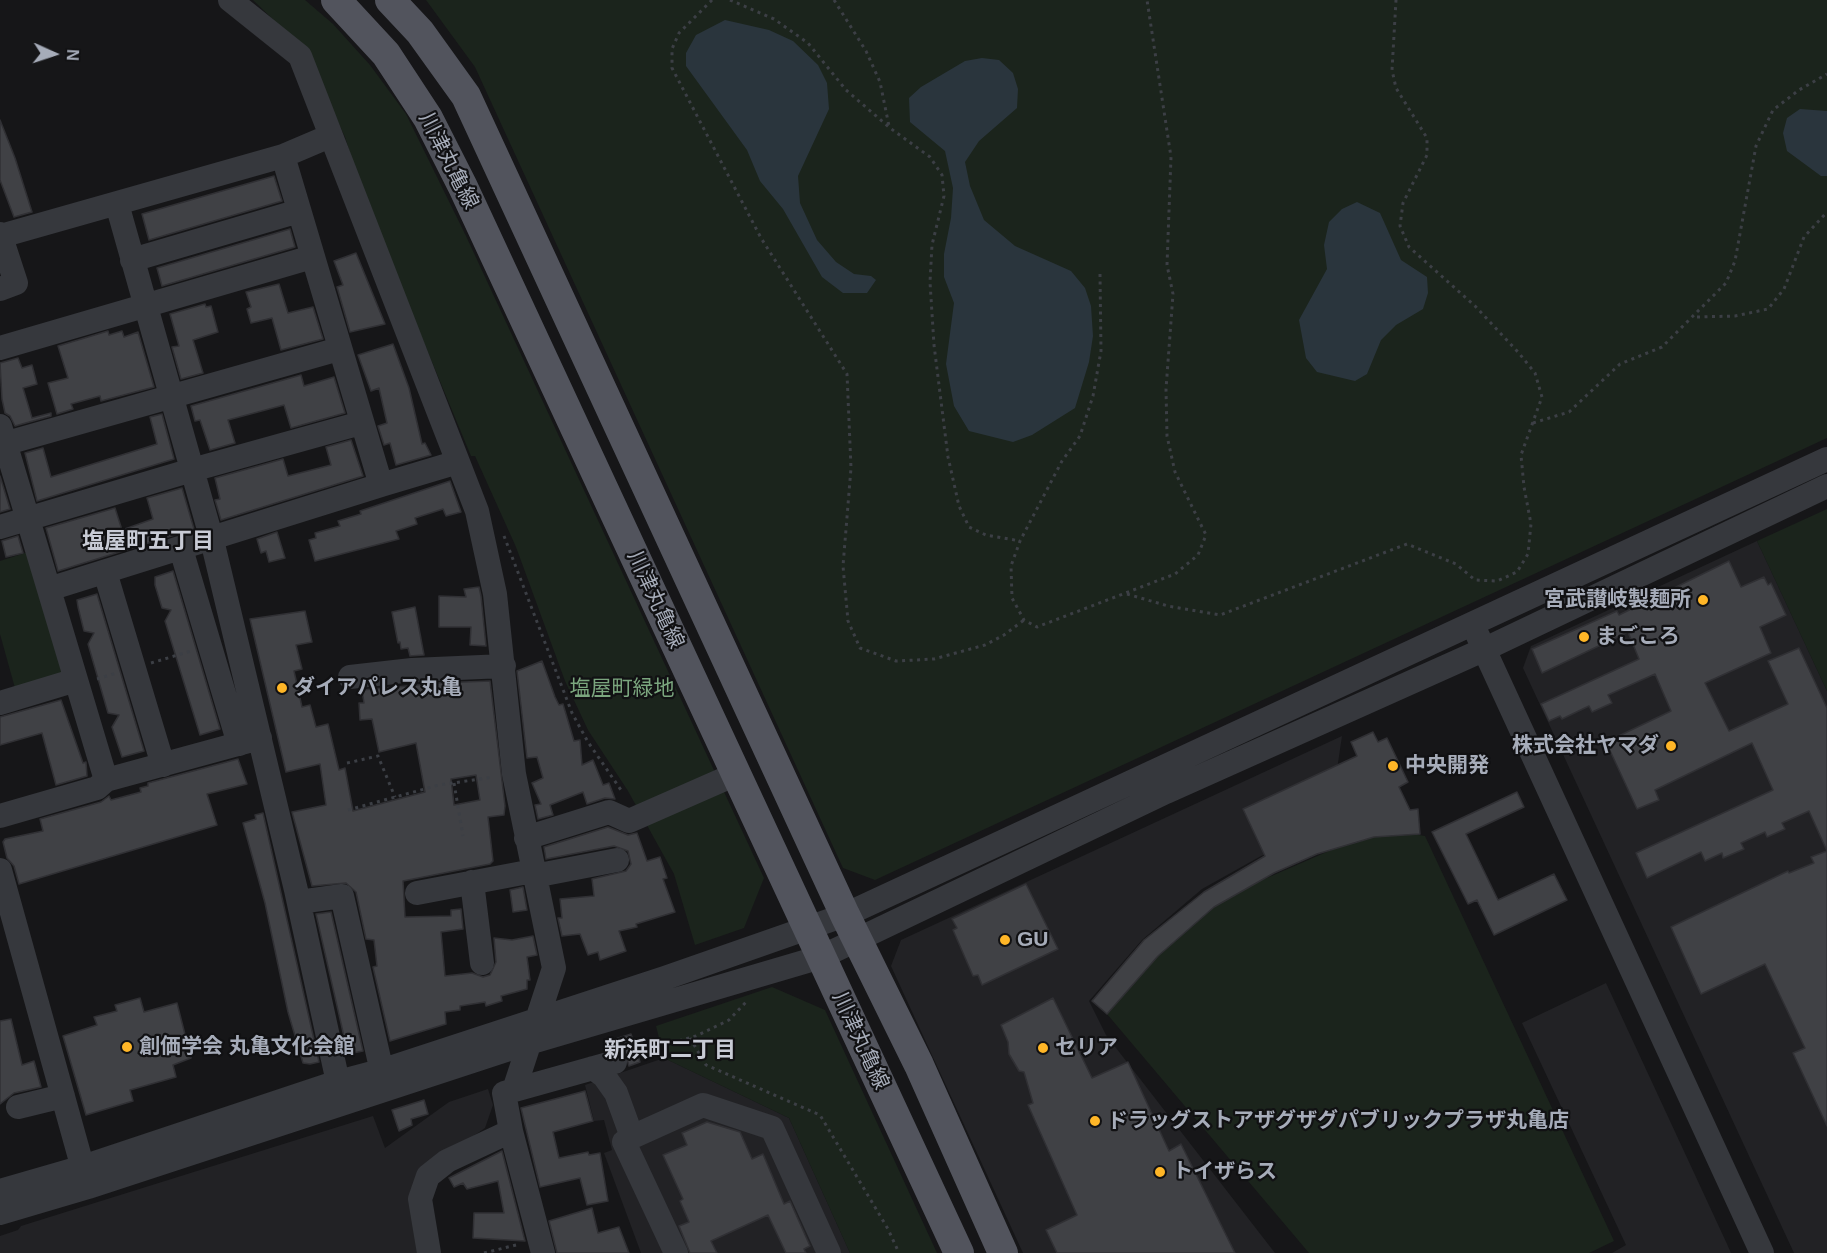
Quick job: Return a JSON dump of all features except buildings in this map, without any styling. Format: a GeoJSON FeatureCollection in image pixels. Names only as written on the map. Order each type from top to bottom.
{"type":"FeatureCollection","features":[{"type":"Feature","properties":{"kind":"main road","name":"川津丸亀線"},"geometry":{"type":"LineString","coordinates":[[336,0],[386,54],[428,118],[463,187],[959,1253]]}},
{"type":"Feature","properties":{"kind":"main road","name":"川津丸亀線"},"geometry":{"type":"LineString","coordinates":[[390,0],[420,32],[466,96],[852,927],[919,1065],[1003,1253]]}},
{"type":"Feature","properties":{"kind":"street"},"geometry":{"type":"LineString","coordinates":[[230,0],[300,56],[479,521],[495,594],[514,774],[554,968],[514,1090]]}},
{"type":"Feature","properties":{"kind":"street"},"geometry":{"type":"LineString","coordinates":[[0,289],[16,283],[0,235],[284,156],[330,136]]}},
{"type":"Feature","properties":{"kind":"street"},"geometry":{"type":"LineString","coordinates":[[284,156],[339,349],[381,485]]}},
{"type":"Feature","properties":{"kind":"street"},"geometry":{"type":"LineString","coordinates":[[117,204],[212,540],[250,741]]}},
{"type":"Feature","properties":{"kind":"street"},"geometry":{"type":"LineString","coordinates":[[132,260],[299,211]]}},
{"type":"Feature","properties":{"kind":"street"},"geometry":{"type":"LineString","coordinates":[[0,348],[312,257]]}},
{"type":"Feature","properties":{"kind":"street"},"geometry":{"type":"LineString","coordinates":[[106,780],[50,589],[2,438],[172,396],[339,349]]}},
{"type":"Feature","properties":{"kind":"street"},"geometry":{"type":"LineString","coordinates":[[0,527],[362,423]]}},
{"type":"Feature","properties":{"kind":"street"},"geometry":{"type":"LineString","coordinates":[[0,1213],[86,1177],[340,1093],[531,1042],[821,957],[852,927],[1473,623],[1827,459]]}},
{"type":"Feature","properties":{"kind":"street"},"geometry":{"type":"LineString","coordinates":[[50,589],[458,462]]}},
{"type":"Feature","properties":{"kind":"street"},"geometry":{"type":"LineString","coordinates":[[384,1080],[539,1018],[808,930],[852,927],[1166,792],[1483,650],[1827,486]]}},
{"type":"Feature","properties":{"kind":"street"},"geometry":{"type":"LineString","coordinates":[[181,549],[210,646],[250,741],[299,902],[340,1093]]}},
{"type":"Feature","properties":{"kind":"street"},"geometry":{"type":"LineString","coordinates":[[105,572],[163,765]]}},
{"type":"Feature","properties":{"kind":"street"},"geometry":{"type":"LineString","coordinates":[[1473,623],[1483,650],[1762,1253]]}},
{"type":"Feature","properties":{"kind":"street"},"geometry":{"type":"LineString","coordinates":[[350,677],[412,670],[504,666]]}},
{"type":"Feature","properties":{"kind":"street"},"geometry":{"type":"LineString","coordinates":[[0,703],[77,682]]}},
{"type":"Feature","properties":{"kind":"street"},"geometry":{"type":"LineString","coordinates":[[0,816],[97,788],[106,780],[250,741]]}},
{"type":"Feature","properties":{"kind":"street"},"geometry":{"type":"LineString","coordinates":[[526,838],[609,812],[629,821],[735,774]]}},
{"type":"Feature","properties":{"kind":"street"},"geometry":{"type":"LineString","coordinates":[[417,894],[472,882],[616,860]]}},
{"type":"Feature","properties":{"kind":"street"},"geometry":{"type":"LineString","coordinates":[[1,881],[7,921],[63,1096],[86,1177]]}},
{"type":"Feature","properties":{"kind":"street"},"geometry":{"type":"LineString","coordinates":[[472,882],[482,963]]}},
{"type":"Feature","properties":{"kind":"street"},"geometry":{"type":"LineString","coordinates":[[299,902],[342,896],[384,1080]]}},
{"type":"Feature","properties":{"kind":"street"},"geometry":{"type":"LineString","coordinates":[[541,1246],[511,1131],[504,1093],[604,1065],[604,1076],[616,1092],[632,1137]]}},
{"type":"Feature","properties":{"kind":"street"},"geometry":{"type":"LineString","coordinates":[[18,1107],[63,1096]]}},
{"type":"Feature","properties":{"kind":"street"},"geometry":{"type":"LineString","coordinates":[[676,1253],[624,1142],[703,1105],[772,1128],[829,1253]]}},
{"type":"Feature","properties":{"kind":"street"},"geometry":{"type":"LineString","coordinates":[[429,1253],[420,1199],[428,1176],[447,1161],[511,1131]]}},
{"type":"Feature","properties":{"kind":"street"},"geometry":{"type":"LineString","coordinates":[[0,1191],[86,1177]]}},
{"type":"Feature","properties":{"kind":"path"},"geometry":{"type":"LineString","coordinates":[[712,0],[679,33],[672,49],[672,68],[761,238],[847,374],[851,468],[843,566],[848,621],[860,648],[896,661],[934,658],[985,645],[1024,620]]}},
{"type":"Feature","properties":{"kind":"path"},"geometry":{"type":"LineString","coordinates":[[730,0],[774,19],[808,43],[846,90],[890,128],[930,157],[942,175],[944,196],[932,245],[930,282],[934,345],[944,423],[959,506],[969,527],[987,535],[1020,541]]}},
{"type":"Feature","properties":{"kind":"path"},"geometry":{"type":"LineString","coordinates":[[834,0],[866,51],[880,81],[890,128]]}},
{"type":"Feature","properties":{"kind":"path"},"geometry":{"type":"LineString","coordinates":[[1100,274],[1101,351],[1093,396],[1080,436],[1062,461],[1020,541],[1011,566],[1012,598],[1024,620],[1037,627],[1175,574],[1198,555],[1206,535],[1175,472],[1167,436],[1166,389],[1173,294],[1167,265],[1171,157],[1148,0]]}},
{"type":"Feature","properties":{"kind":"path"},"geometry":{"type":"LineString","coordinates":[[1127,594],[1168,606],[1220,615],[1407,544],[1456,564],[1475,580],[1497,580],[1517,572],[1528,554],[1531,524],[1521,454],[1542,397],[1535,373],[1474,306],[1409,247],[1400,226],[1403,203],[1427,154],[1427,138],[1396,88],[1392,70],[1396,0]]}},
{"type":"Feature","properties":{"kind":"path"},"geometry":{"type":"LineString","coordinates":[[1532,423],[1569,412],[1620,364],[1662,347],[1695,317],[1726,283],[1735,261],[1755,146],[1773,110],[1799,90],[1827,74]]}},
{"type":"Feature","properties":{"kind":"path"},"geometry":{"type":"LineString","coordinates":[[1695,317],[1735,316],[1768,309],[1784,289],[1804,237],[1827,212]]}},
{"type":"Feature","properties":{"kind":"path"},"geometry":{"type":"LineString","coordinates":[[503,533],[572,713],[588,742],[623,793]]}},
{"type":"Feature","properties":{"kind":"path"},"geometry":{"type":"LineString","coordinates":[[77,682],[210,646]]}},
{"type":"Feature","properties":{"kind":"path"},"geometry":{"type":"LineString","coordinates":[[346,762],[378,756],[395,797]]}},
{"type":"Feature","properties":{"kind":"path"},"geometry":{"type":"LineString","coordinates":[[348,810],[454,783],[514,774]]}},
{"type":"Feature","properties":{"kind":"path"},"geometry":{"type":"LineString","coordinates":[[454,783],[463,836]]}},
{"type":"Feature","properties":{"kind":"path"},"geometry":{"type":"LineString","coordinates":[[643,1050],[690,1038],[729,1020],[754,994],[763,974]]}},
{"type":"Feature","properties":{"kind":"path"},"geometry":{"type":"LineString","coordinates":[[690,1038],[706,1065],[820,1115],[888,1228],[899,1253]]}},
{"type":"Feature","properties":{"kind":"path"},"geometry":{"type":"LineString","coordinates":[[484,1253],[541,1246]]}},
{"type":"Feature","properties":{"kind":"shaded area"},"geometry":{"type":"Polygon","coordinates":[[[725,20],[769,30],[793,41],[818,65],[827,83],[829,109],[798,176],[800,203],[817,240],[836,262],[854,274],[871,276],[876,280],[867,293],[843,293],[822,277],[783,209],[760,181],[747,150],[686,66],[686,53],[696,35],[725,20]]]}},
{"type":"Feature","properties":{"kind":"shaded area"},"geometry":{"type":"Polygon","coordinates":[[[982,58],[999,60],[1013,73],[1018,89],[1017,108],[979,141],[965,162],[970,186],[984,220],[1015,246],[1071,271],[1085,288],[1091,306],[1093,336],[1089,362],[1075,408],[1032,435],[1013,442],[969,431],[954,406],[946,364],[954,303],[944,277],[944,254],[951,218],[953,188],[945,151],[910,122],[909,98],[921,87],[965,61],[982,58]]]}},
{"type":"Feature","properties":{"kind":"shaded area"},"geometry":{"type":"Polygon","coordinates":[[[1800,109],[1827,111],[1827,176],[1821,176],[1787,151],[1783,133],[1787,118],[1800,109]]]}},
{"type":"Feature","properties":{"kind":"shaded area"},"geometry":{"type":"Polygon","coordinates":[[[1357,202],[1380,213],[1401,260],[1427,277],[1428,293],[1423,309],[1396,325],[1381,340],[1367,374],[1355,381],[1317,372],[1306,358],[1299,320],[1327,269],[1324,245],[1329,222],[1342,209],[1357,202]]]}},
{"type":"Feature","properties":{"kind":"shaded area"},"geometry":{"type":"Polygon","coordinates":[[[1757,541],[1827,691],[1827,1253],[1794,1253],[1523,668],[1531,646],[1757,541]]]}},
{"type":"Feature","properties":{"kind":"shaded area"},"geometry":{"type":"Polygon","coordinates":[[[1342,736],[1328,830],[1261,856],[1202,889],[1142,940],[1089,1001],[1106,1035],[1275,1253],[1023,1253],[891,966],[901,940],[1342,736]]]}},
{"type":"Feature","properties":{"kind":"shaded area"},"geometry":{"type":"Polygon","coordinates":[[[1606,983],[1731,1253],[1612,1253],[1626,1245],[1522,1023],[1606,983]]]}},
{"type":"Feature","properties":{"kind":"shaded area"},"geometry":{"type":"Polygon","coordinates":[[[664,1058],[789,1118],[850,1253],[641,1253],[604,1153],[612,1150],[604,1120],[594,1121],[585,1085],[664,1058]]]}},
{"type":"Feature","properties":{"kind":"shaded area"},"geometry":{"type":"Polygon","coordinates":[[[488,1089],[493,1105],[485,1128],[420,1173],[426,1253],[0,1253],[0,1236],[18,1230],[21,1226],[373,1116],[385,1148],[449,1102],[488,1089]]]}},
{"type":"Feature","properties":{"kind":"green space","name":"塩屋町緑地"},"geometry":{"type":"Polygon","coordinates":[[[253,0],[305,0],[333,24],[370,65],[406,114],[466,236],[764,878],[744,928],[695,945],[674,874],[628,791],[588,730],[565,681],[516,547],[475,456],[471,456],[363,196],[345,137],[315,72],[291,37],[253,0]]]}},
{"type":"Feature","properties":{"kind":"green space"},"geometry":{"type":"Polygon","coordinates":[[[426,0],[1827,0],[1827,438],[875,880],[843,868],[475,67],[426,0]]]}},
{"type":"Feature","properties":{"kind":"green space"},"geometry":{"type":"Polygon","coordinates":[[[1827,509],[1827,691],[1757,541],[1827,509]]]}},
{"type":"Feature","properties":{"kind":"green space"},"geometry":{"type":"Polygon","coordinates":[[[28,552],[63,670],[59,675],[15,688],[0,634],[0,561],[28,552]]]}},
{"type":"Feature","properties":{"kind":"green space"},"geometry":{"type":"Polygon","coordinates":[[[1412,834],[1425,836],[1614,1241],[1589,1253],[1309,1253],[1107,1014],[1158,956],[1214,907],[1244,888],[1338,847],[1374,837],[1412,834]]]}},
{"type":"Feature","properties":{"kind":"green space"},"geometry":{"type":"Polygon","coordinates":[[[772,987],[825,1010],[937,1253],[850,1253],[789,1118],[664,1058],[656,1026],[772,987]]]}},
{"type":"Feature","properties":{"kind":"place","name":"宮武讃岐製麺所"},"geometry":{"type":"Point","coordinates":[1703,600]}},
{"type":"Feature","properties":{"kind":"place","name":"まごころ"},"geometry":{"type":"Point","coordinates":[1584,637]}},
{"type":"Feature","properties":{"kind":"place","name":"ダイアパレス丸亀"},"geometry":{"type":"Point","coordinates":[282,688]}},
{"type":"Feature","properties":{"kind":"place","name":"株式会社ヤマダ"},"geometry":{"type":"Point","coordinates":[1671,746]}},
{"type":"Feature","properties":{"kind":"place","name":"中央開発"},"geometry":{"type":"Point","coordinates":[1393,766]}},
{"type":"Feature","properties":{"kind":"place","name":"GU"},"geometry":{"type":"Point","coordinates":[1005,940]}},
{"type":"Feature","properties":{"kind":"place","name":"創価学会 丸亀文化会館"},"geometry":{"type":"Point","coordinates":[127,1047]}},
{"type":"Feature","properties":{"kind":"place","name":"セリア"},"geometry":{"type":"Point","coordinates":[1043,1048]}},
{"type":"Feature","properties":{"kind":"place","name":"ドラッグストアザグザグパブリックプラザ丸亀店"},"geometry":{"type":"Point","coordinates":[1095,1121]}},
{"type":"Feature","properties":{"kind":"place","name":"トイザらス"},"geometry":{"type":"Point","coordinates":[1160,1172]}},
{"type":"Feature","properties":{"kind":"district","name":"塩屋町五丁目"},"geometry":{"type":"Point","coordinates":[148,542]}},
{"type":"Feature","properties":{"kind":"district","name":"新浜町二丁目"},"geometry":{"type":"Point","coordinates":[670,1051]}}]}
